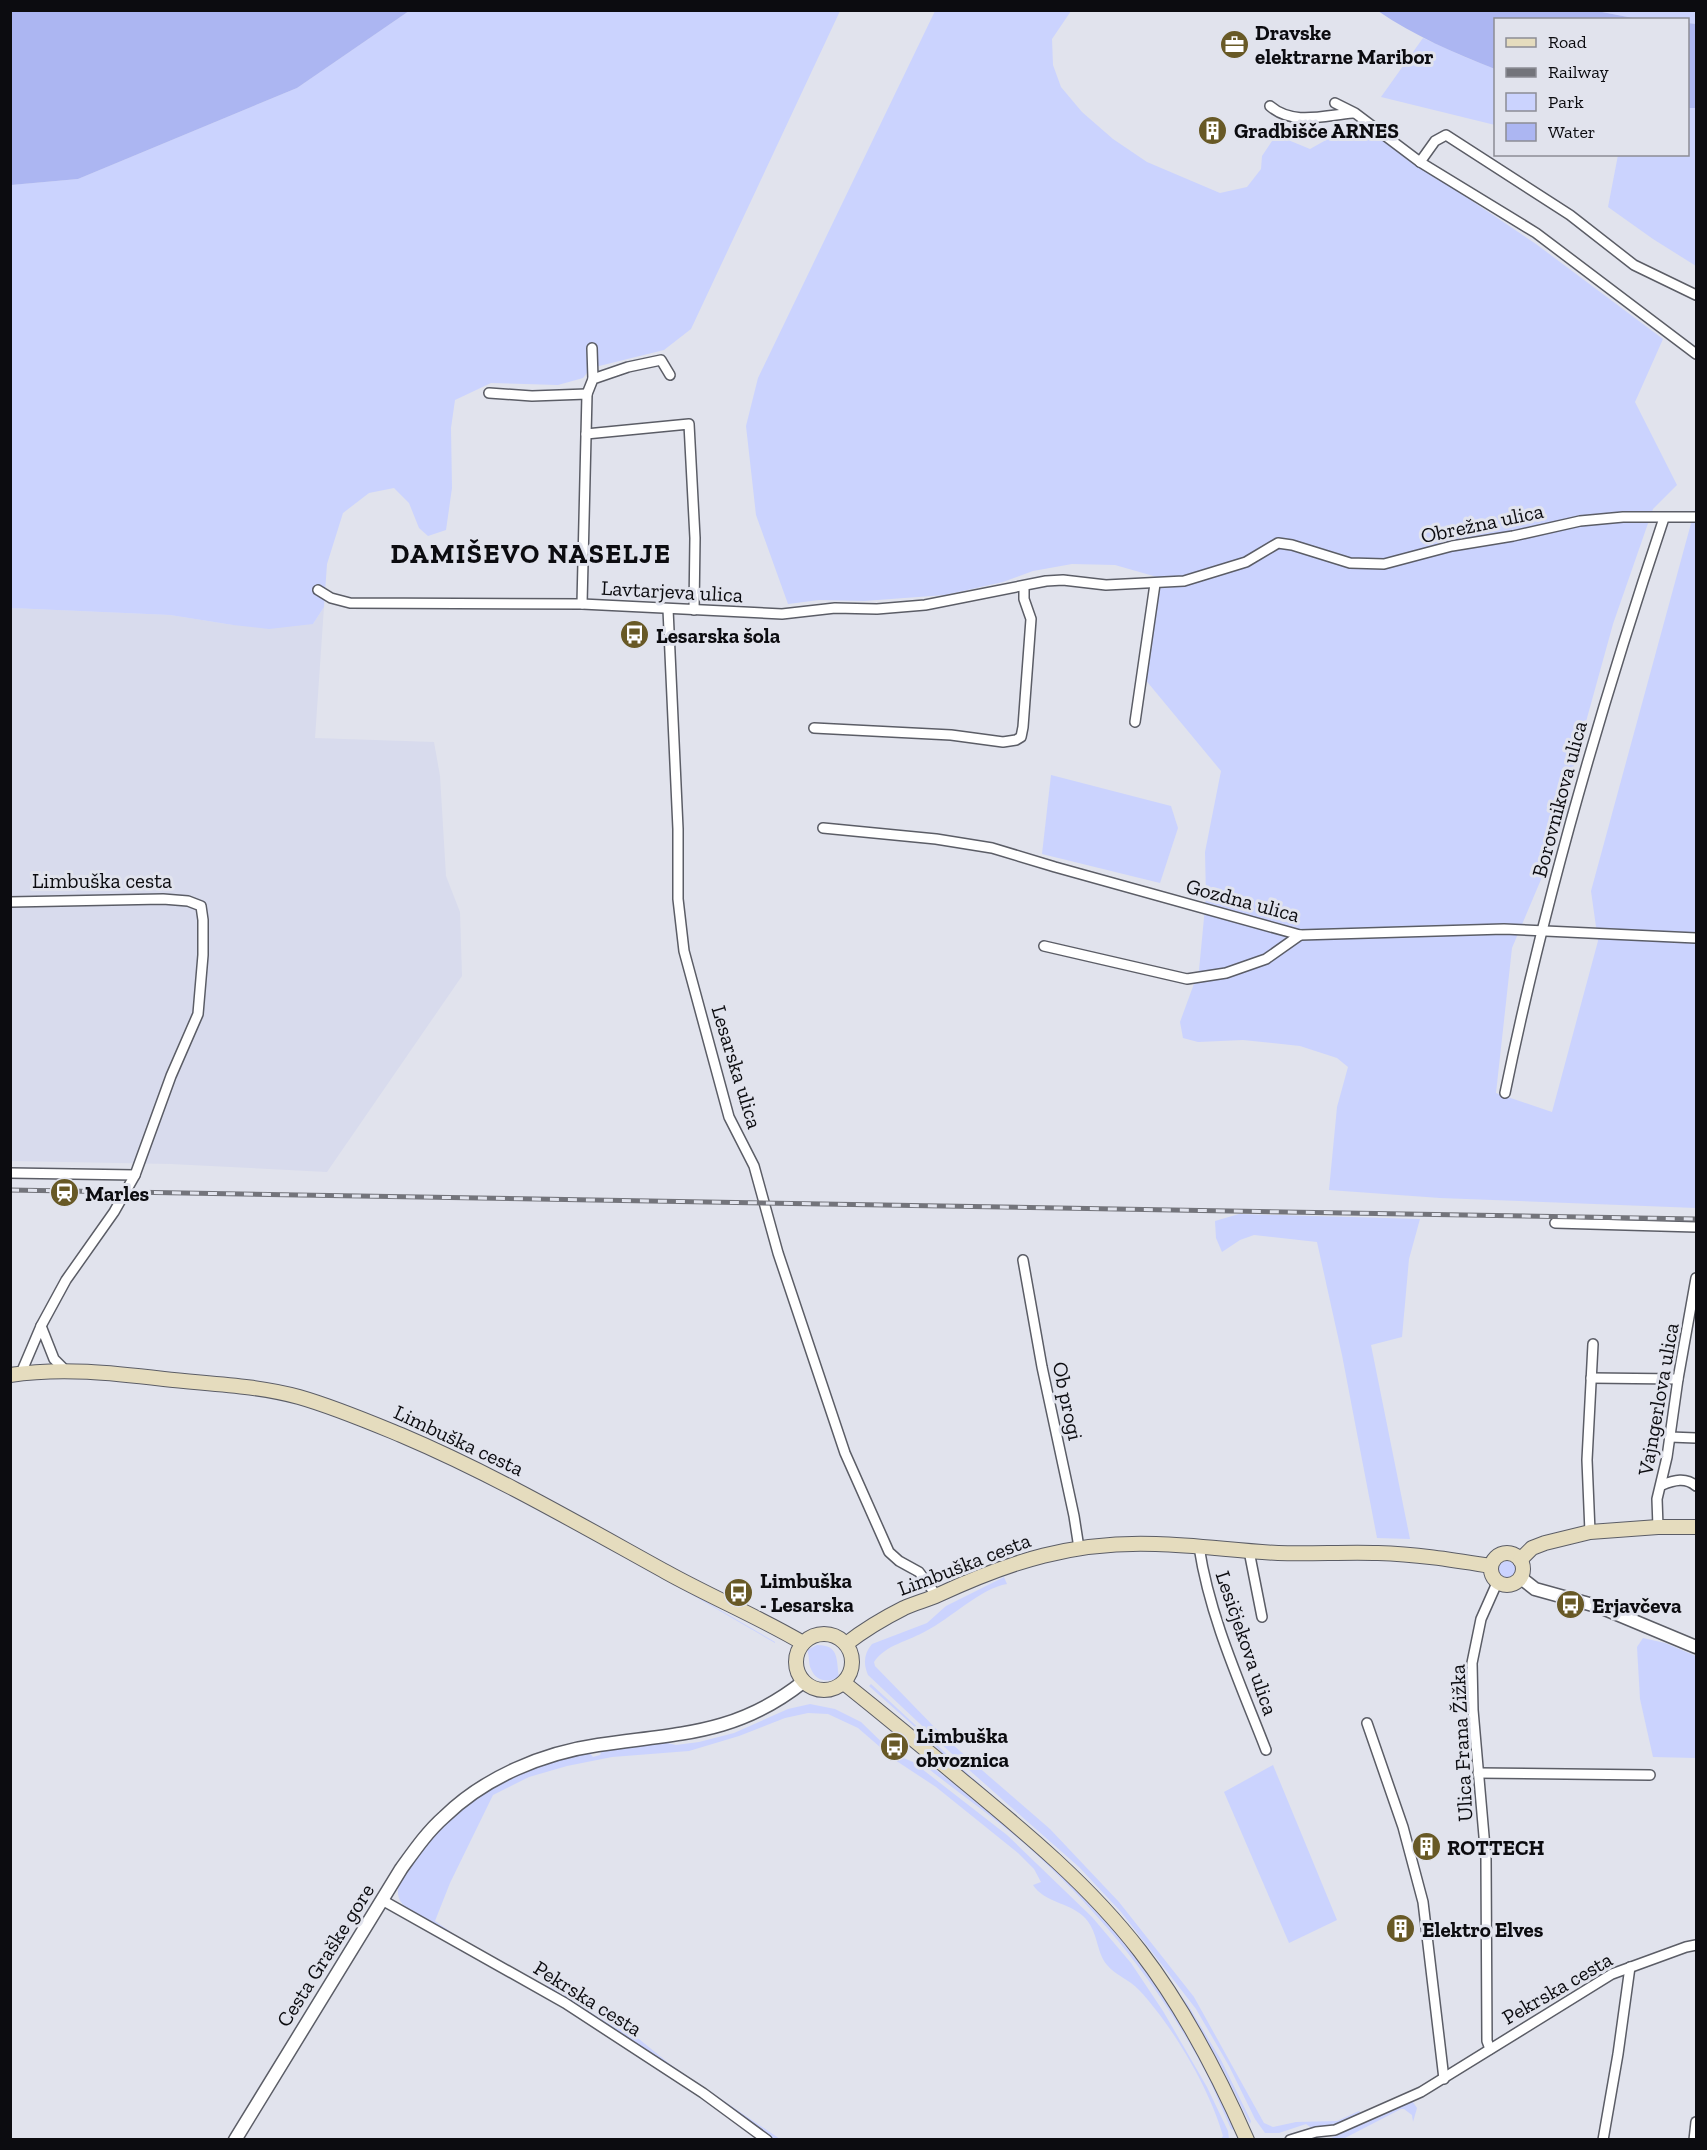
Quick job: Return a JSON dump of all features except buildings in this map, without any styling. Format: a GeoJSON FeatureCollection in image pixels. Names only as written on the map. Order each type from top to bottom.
{"type":"FeatureCollection","features":[{"type":"Feature","properties":{"kind":"main road","name":"Limbuška cesta"},"geometry":{"type":"LineString","coordinates":[[16,1374],[65,1370],[124,1374],[260,1390],[297,1396],[353,1415],[492,1476],[693,1587],[803,1643]]}},
{"type":"Feature","properties":{"kind":"main road"},"geometry":{"type":"LineString","coordinates":[[1521,1560],[1532,1548],[1590,1532],[1696,1527]]}},
{"type":"Feature","properties":{"kind":"main road","name":"Limbuška cesta"},"geometry":{"type":"LineString","coordinates":[[846,1644],[858,1634],[905,1608],[1005,1566],[1034,1557],[1079,1548],[1144,1544],[1249,1551],[1405,1554],[1491,1566]]}},
{"type":"Feature","properties":{"kind":"main road"},"geometry":{"type":"LineString","coordinates":[[1502,1554],[1512,1554],[1521,1560],[1523,1566],[1521,1578],[1516,1583],[1510,1586],[1497,1583],[1492,1578],[1493,1560],[1502,1554]]}},
{"type":"Feature","properties":{"kind":"main road"},"geometry":{"type":"LineString","coordinates":[[825,1634],[840,1639],[846,1644],[851,1651],[852,1668],[844,1683],[831,1690],[823,1691],[804,1682],[796,1667],[799,1650],[803,1643],[810,1638],[825,1634]]}},
{"type":"Feature","properties":{"kind":"main road"},"geometry":{"type":"LineString","coordinates":[[844,1683],[1034,1839],[1104,1909],[1140,1951],[1180,2012],[1216,2072],[1247,2139]]}},
{"type":"Feature","properties":{"kind":"street"},"geometry":{"type":"LineString","coordinates":[[1335,103],[1355,112],[1420,162],[1536,233],[1696,354]]}},
{"type":"Feature","properties":{"kind":"street"},"geometry":{"type":"LineString","coordinates":[[1270,106],[1280,114],[1290,117],[1324,117],[1355,112]]}},
{"type":"Feature","properties":{"kind":"street"},"geometry":{"type":"LineString","coordinates":[[1420,162],[1436,141],[1446,135],[1570,215],[1634,265],[1696,295]]}},
{"type":"Feature","properties":{"kind":"street"},"geometry":{"type":"LineString","coordinates":[[582,604],[587,394],[593,379],[592,348]]}},
{"type":"Feature","properties":{"kind":"street"},"geometry":{"type":"LineString","coordinates":[[593,379],[628,367],[661,360],[670,375]]}},
{"type":"Feature","properties":{"kind":"street"},"geometry":{"type":"LineString","coordinates":[[489,393],[532,396],[587,394]]}},
{"type":"Feature","properties":{"kind":"street"},"geometry":{"type":"LineString","coordinates":[[586,434],[689,424],[695,538],[694,610]]}},
{"type":"Feature","properties":{"kind":"street","name":"Obrežna ulica"},"geometry":{"type":"LineString","coordinates":[[1278,543],[1292,545],[1350,563],[1384,564],[1452,546],[1514,536],[1580,521],[1623,517],[1696,517]]}},
{"type":"Feature","properties":{"kind":"street","name":"Borovnikova ulica"},"geometry":{"type":"LineString","coordinates":[[1505,1093],[1543,931],[1601,713],[1664,518]]}},
{"type":"Feature","properties":{"kind":"street","name":"Lavtarjeva ulica"},"geometry":{"type":"LineString","coordinates":[[318,590],[331,598],[350,603],[582,604],[782,614],[835,608],[877,609],[925,605],[1024,585],[1063,580],[1106,585],[1184,581],[1246,562],[1278,543]]}},
{"type":"Feature","properties":{"kind":"street"},"geometry":{"type":"LineString","coordinates":[[1135,722],[1155,584]]}},
{"type":"Feature","properties":{"kind":"street"},"geometry":{"type":"LineString","coordinates":[[814,728],[951,735],[1003,742],[1021,737],[1031,619],[1024,599],[1024,585]]}},
{"type":"Feature","properties":{"kind":"street","name":"Lesarska ulica"},"geometry":{"type":"LineString","coordinates":[[668,609],[681,937],[729,1117],[754,1166],[778,1253],[845,1453],[882,1540],[893,1557],[919,1572],[937,1596]]}},
{"type":"Feature","properties":{"kind":"street","name":"Gozdna ulica"},"geometry":{"type":"LineString","coordinates":[[824,828],[936,839],[992,848],[1300,935],[1504,929],[1696,938]]}},
{"type":"Feature","properties":{"kind":"street","name":"Limbuška cesta"},"geometry":{"type":"LineString","coordinates":[[10,902],[163,899],[188,901],[201,906],[203,920],[203,955],[198,1014],[167,1086],[135,1175],[114,1212],[49,1308],[16,1374]]}},
{"type":"Feature","properties":{"kind":"street"},"geometry":{"type":"LineString","coordinates":[[1044,946],[1187,979],[1226,973],[1266,958],[1300,935]]}},
{"type":"Feature","properties":{"kind":"street"},"geometry":{"type":"LineString","coordinates":[[10,1173],[135,1175]]}},
{"type":"Feature","properties":{"kind":"street"},"geometry":{"type":"LineString","coordinates":[[1555,1223],[1696,1227]]}},
{"type":"Feature","properties":{"kind":"street","name":"Ob progi"},"geometry":{"type":"LineString","coordinates":[[1023,1260],[1079,1548]]}},
{"type":"Feature","properties":{"kind":"street","name":"Vajngerlova ulica"},"geometry":{"type":"LineString","coordinates":[[1658,1527],[1657,1499],[1662,1485],[1696,1278]]}},
{"type":"Feature","properties":{"kind":"street"},"geometry":{"type":"LineString","coordinates":[[41,1326],[54,1359],[65,1370]]}},
{"type":"Feature","properties":{"kind":"street"},"geometry":{"type":"LineString","coordinates":[[1590,1532],[1587,1460],[1593,1344]]}},
{"type":"Feature","properties":{"kind":"street"},"geometry":{"type":"LineString","coordinates":[[1591,1378],[1678,1379]]}},
{"type":"Feature","properties":{"kind":"street"},"geometry":{"type":"LineString","coordinates":[[1670,1437],[1696,1438]]}},
{"type":"Feature","properties":{"kind":"street"},"geometry":{"type":"LineString","coordinates":[[1662,1485],[1677,1480],[1694,1483],[1696,1486]]}},
{"type":"Feature","properties":{"kind":"street","name":"Lesičjekova ulica"},"geometry":{"type":"LineString","coordinates":[[1199,1547],[1206,1585],[1218,1626],[1266,1750]]}},
{"type":"Feature","properties":{"kind":"street"},"geometry":{"type":"LineString","coordinates":[[1249,1551],[1262,1617]]}},
{"type":"Feature","properties":{"kind":"street"},"geometry":{"type":"LineString","coordinates":[[1521,1578],[1535,1589],[1600,1607],[1696,1647]]}},
{"type":"Feature","properties":{"kind":"street","name":"Ulica Frana Žižka"},"geometry":{"type":"LineString","coordinates":[[1490,2049],[1487,2041],[1486,1858],[1478,1773],[1472,1663],[1481,1619],[1497,1583]]}},
{"type":"Feature","properties":{"kind":"street","name":"Cesta Graške gore"},"geometry":{"type":"LineString","coordinates":[[235,2139],[416,1847],[446,1815],[463,1801],[500,1777],[548,1756],[597,1745],[700,1730],[744,1718],[787,1695],[804,1682]]}},
{"type":"Feature","properties":{"kind":"street"},"geometry":{"type":"LineString","coordinates":[[1367,1723],[1403,1827],[1423,1902],[1444,2079]]}},
{"type":"Feature","properties":{"kind":"street"},"geometry":{"type":"LineString","coordinates":[[1478,1773],[1650,1775]]}},
{"type":"Feature","properties":{"kind":"street","name":"Pekrska cesta"},"geometry":{"type":"LineString","coordinates":[[382,1900],[565,2002],[703,2093],[767,2139]]}},
{"type":"Feature","properties":{"kind":"street","name":"Pekrska cesta"},"geometry":{"type":"LineString","coordinates":[[1290,2139],[1317,2136],[1335,2130],[1421,2092],[1612,1974],[1696,1945]]}},
{"type":"Feature","properties":{"kind":"street"},"geometry":{"type":"LineString","coordinates":[[1603,2139],[1630,1967]]}},
{"type":"Feature","properties":{"kind":"street"},"geometry":{"type":"LineString","coordinates":[[1694,2139],[1696,2122]]}},
{"type":"Feature","properties":{"kind":"shaded area","name":"Marles"},"geometry":{"type":"Polygon","coordinates":[[[324,607],[315,738],[434,742],[440,776],[446,876],[460,912],[462,976],[327,1172],[171,1164],[11,1161],[11,608],[170,615],[233,625],[313,624],[324,607]]]}},
{"type":"Feature","properties":{"kind":"green space"},"geometry":{"type":"Polygon","coordinates":[[[409,11],[840,11],[691,329],[664,350],[591,368],[583,378],[558,385],[491,383],[455,400],[451,428],[452,488],[446,530],[428,536],[419,528],[409,503],[394,488],[369,493],[343,513],[327,564],[324,607],[313,624],[269,629],[170,615],[11,608],[10,185],[78,179],[297,88],[409,11]]]}},
{"type":"Feature","properties":{"kind":"green space"},"geometry":{"type":"Polygon","coordinates":[[[935,11],[1071,11],[1052,39],[1053,65],[1061,87],[1082,112],[1113,139],[1147,162],[1220,193],[1247,187],[1261,169],[1262,156],[1276,135],[1310,149],[1342,131],[1362,127],[1536,244],[1663,339],[1635,402],[1677,485],[1653,509],[1613,624],[1545,870],[1512,948],[1496,1093],[1552,1112],[1598,941],[1591,891],[1696,505],[1696,1208],[1440,1198],[1329,1190],[1337,1107],[1348,1067],[1337,1058],[1300,1046],[1243,1040],[1198,1042],[1183,1038],[1180,1022],[1199,970],[1206,897],[1205,852],[1221,771],[1144,678],[1157,577],[1115,565],[1072,564],[1033,571],[1003,582],[945,595],[864,601],[819,600],[788,604],[756,515],[746,426],[758,378],[935,11]]]}},
{"type":"Feature","properties":{"kind":"green space"},"geometry":{"type":"Polygon","coordinates":[[[1597,11],[1696,11],[1696,24],[1689,23],[1689,18],[1633,18],[1597,11]]]}},
{"type":"Feature","properties":{"kind":"green space"},"geometry":{"type":"Polygon","coordinates":[[[1423,38],[1494,69],[1494,125],[1381,97],[1423,38]]]}},
{"type":"Feature","properties":{"kind":"green space"},"geometry":{"type":"Polygon","coordinates":[[[1689,108],[1696,108],[1696,266],[1608,207],[1618,156],[1689,156],[1689,108]]]}},
{"type":"Feature","properties":{"kind":"green space"},"geometry":{"type":"Polygon","coordinates":[[[1051,775],[1171,806],[1178,828],[1160,883],[1042,854],[1051,775]]]}},
{"type":"Feature","properties":{"kind":"green space"},"geometry":{"type":"Polygon","coordinates":[[[1239,1214],[1420,1219],[1409,1259],[1402,1337],[1371,1345],[1410,1539],[1377,1538],[1342,1355],[1317,1242],[1254,1235],[1240,1240],[1222,1252],[1216,1238],[1215,1221],[1239,1214]]]}},
{"type":"Feature","properties":{"kind":"green space"},"geometry":{"type":"Polygon","coordinates":[[[620,1553],[775,1642],[775,1643],[620,1553]]]}},
{"type":"Feature","properties":{"kind":"green space"},"geometry":{"type":"Polygon","coordinates":[[[1503,1561],[1511,1561],[1516,1566],[1514,1577],[1503,1579],[1498,1574],[1498,1566],[1503,1561]]]}},
{"type":"Feature","properties":{"kind":"green space"},"geometry":{"type":"Polygon","coordinates":[[[1004,1577],[1007,1584],[987,1591],[935,1626],[884,1651],[874,1662],[875,1666],[945,1738],[1050,1829],[1119,1902],[1194,1997],[1264,2123],[1273,2127],[1296,2122],[1337,2121],[1359,2111],[1362,2115],[1313,2129],[1306,2124],[1279,2133],[1265,2133],[1255,2119],[1229,2066],[1196,2009],[1121,1912],[1079,1867],[968,1769],[868,1675],[865,1659],[872,1644],[927,1623],[946,1606],[1004,1577]]]}},
{"type":"Feature","properties":{"kind":"green space"},"geometry":{"type":"Polygon","coordinates":[[[1643,1638],[1665,1643],[1696,1656],[1696,1758],[1653,1757],[1640,1699],[1637,1647],[1643,1638]]]}},
{"type":"Feature","properties":{"kind":"green space"},"geometry":{"type":"Polygon","coordinates":[[[817,1645],[830,1648],[836,1655],[839,1677],[823,1680],[813,1673],[807,1650],[817,1645]]]}},
{"type":"Feature","properties":{"kind":"green space"},"geometry":{"type":"Polygon","coordinates":[[[871,1684],[1074,1868],[1111,1907],[1188,2005],[1221,2060],[1251,2121],[1250,2124],[1219,2062],[1186,2007],[1158,1970],[925,1736],[869,1686],[871,1684]]]}},
{"type":"Feature","properties":{"kind":"green space"},"geometry":{"type":"Polygon","coordinates":[[[810,1704],[835,1709],[861,1722],[894,1754],[913,1762],[1007,1835],[1092,1917],[1131,1963],[1163,2011],[1207,2087],[1228,2131],[1229,2139],[1221,2139],[1223,2136],[1209,2098],[1177,2039],[1139,1990],[1107,1965],[1100,1953],[1092,1928],[1083,1916],[1038,1891],[1033,1885],[1041,1882],[1034,1869],[1018,1853],[936,1787],[895,1760],[858,1728],[828,1714],[808,1713],[785,1718],[739,1736],[689,1751],[612,1757],[567,1766],[529,1777],[493,1795],[450,1883],[435,1921],[458,1937],[543,1985],[553,1987],[563,1981],[571,1981],[583,1994],[590,2012],[634,2035],[671,2065],[780,2139],[774,2139],[617,2031],[415,1915],[400,1901],[398,1894],[400,1880],[422,1848],[456,1815],[502,1782],[545,1764],[589,1752],[593,1757],[600,1755],[602,1750],[663,1742],[676,1745],[699,1742],[734,1733],[788,1709],[810,1704]]]}},
{"type":"Feature","properties":{"kind":"green space"},"geometry":{"type":"Polygon","coordinates":[[[913,1756],[945,1777],[1027,1842],[1074,1887],[1118,1935],[1180,2022],[1236,2131],[1231,2129],[1207,2075],[1172,2015],[1153,1986],[1110,1931],[1063,1880],[1023,1843],[913,1756]]]}},
{"type":"Feature","properties":{"kind":"green space"},"geometry":{"type":"Polygon","coordinates":[[[1273,1765],[1337,1920],[1289,1943],[1224,1792],[1273,1765]]]}},
{"type":"Feature","properties":{"kind":"green space"},"geometry":{"type":"Polygon","coordinates":[[[1413,2102],[1417,2108],[1413,2122],[1412,2115],[1401,2109],[1343,2139],[1329,2139],[1413,2102]]]}},
{"type":"Feature","properties":{"kind":"water"},"geometry":{"type":"Polygon","coordinates":[[[11,10],[409,11],[297,88],[78,179],[11,185],[11,10]]]}},
{"type":"Feature","properties":{"kind":"water"},"geometry":{"type":"Polygon","coordinates":[[[1378,11],[1597,11],[1633,18],[1494,18],[1494,69],[1420,36],[1378,11]]]}},
{"type":"Feature","properties":{"kind":"water"},"geometry":{"type":"Polygon","coordinates":[[[1689,23],[1696,24],[1696,108],[1689,108],[1689,23]]]}},
{"type":"Feature","properties":{"kind":"railway"},"geometry":{"type":"LineString","coordinates":[[10,1190],[1696,1219]]}},
{"type":"Feature","properties":{"kind":"place","name":"Dravske elektrarne Maribor"},"geometry":{"type":"Point","coordinates":[1234,44]}},
{"type":"Feature","properties":{"kind":"place","name":"Gradbišče ARNES"},"geometry":{"type":"Point","coordinates":[1213,130]}},
{"type":"Feature","properties":{"kind":"place","name":"Lesarska šola"},"geometry":{"type":"Point","coordinates":[635,635]}},
{"type":"Feature","properties":{"kind":"place","name":"Marles"},"geometry":{"type":"Point","coordinates":[64,1193]}},
{"type":"Feature","properties":{"kind":"place","name":"Limbuška - Lesarska"},"geometry":{"type":"Point","coordinates":[739,1592]}},
{"type":"Feature","properties":{"kind":"place","name":"Erjavčeva"},"geometry":{"type":"Point","coordinates":[1571,1605]}},
{"type":"Feature","properties":{"kind":"place","name":"Limbuška obvoznica"},"geometry":{"type":"Point","coordinates":[895,1747]}},
{"type":"Feature","properties":{"kind":"place","name":"ROTTECH"},"geometry":{"type":"Point","coordinates":[1426,1847]}},
{"type":"Feature","properties":{"kind":"place","name":"Elektro Elves"},"geometry":{"type":"Point","coordinates":[1401,1929]}},
{"type":"Feature","properties":{"kind":"district","name":"DAMIŠEVO NASELJE"},"geometry":{"type":"Point","coordinates":[531,554]}}]}
